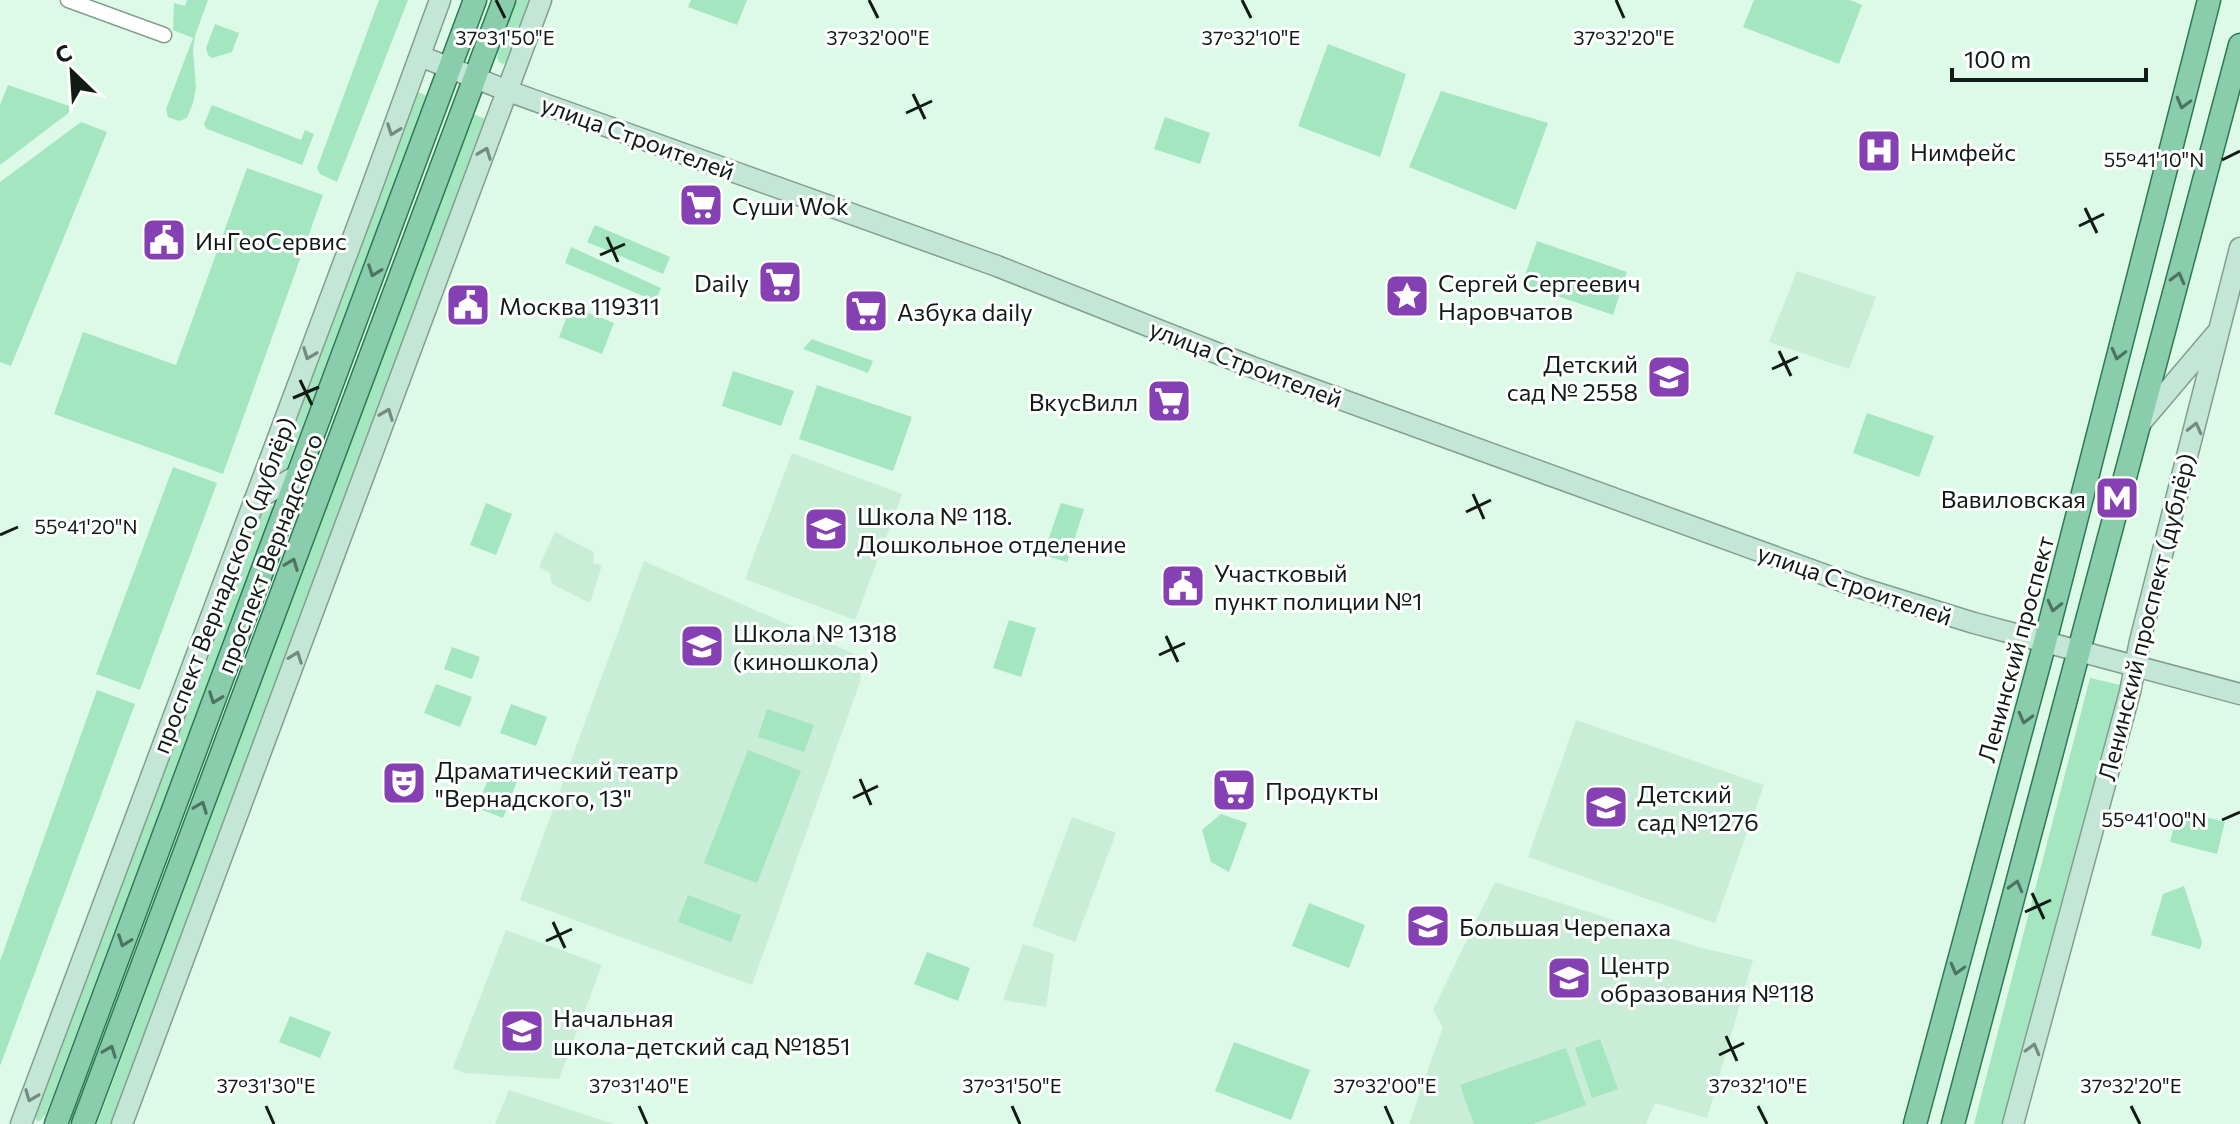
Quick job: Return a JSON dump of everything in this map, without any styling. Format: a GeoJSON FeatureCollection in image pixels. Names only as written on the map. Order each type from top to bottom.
{"type":"FeatureCollection","features":[{"type":"Feature","properties":{"kind":"main road","name":"проспект Вернадского"},"geometry":{"type":"LineString","coordinates":[[56,1124],[475,0]]}},
{"type":"Feature","properties":{"kind":"main road","name":"проспект Вернадского"},"geometry":{"type":"LineString","coordinates":[[83,1124],[504,0]]}},
{"type":"Feature","properties":{"kind":"main road","name":"Ленинский проспект"},"geometry":{"type":"LineString","coordinates":[[1915,1124],[2045,642],[2209,0]]}},
{"type":"Feature","properties":{"kind":"main road"},"geometry":{"type":"LineString","coordinates":[[1953,1124],[2240,45]]}},
{"type":"Feature","properties":{"kind":"street"},"geometry":{"type":"LineString","coordinates":[[68,0],[164,35]]}},
{"type":"Feature","properties":{"kind":"street","name":"проспект Вернадского (дублёр)"},"geometry":{"type":"LineString","coordinates":[[21,1124],[440,0]]}},
{"type":"Feature","properties":{"kind":"street"},"geometry":{"type":"LineString","coordinates":[[122,1124],[541,0]]}},
{"type":"Feature","properties":{"kind":"street","name":"улица Строителей"},"geometry":{"type":"LineString","coordinates":[[420,56],[508,91],[986,262],[1252,367],[1848,584],[1974,623],[2240,694]]}},
{"type":"Feature","properties":{"kind":"street","name":"Ленинский проспект (дублёр)"},"geometry":{"type":"LineString","coordinates":[[2013,1124],[2136,667],[2240,248]]}},
{"type":"Feature","properties":{"kind":"street"},"geometry":{"type":"LineString","coordinates":[[2138,426],[2219,330]]}},
{"type":"Feature","properties":{"kind":"street"},"geometry":{"type":"LineString","coordinates":[[254,501],[298,475]]}},
{"type":"Feature","properties":{"kind":"street"},"geometry":{"type":"LineString","coordinates":[[1,1118],[15,1124]]}},
{"type":"Feature","properties":{"kind":"shaded area"},"geometry":{"type":"Polygon","coordinates":[[[1797,271],[1876,297],[1849,369],[1769,342],[1797,271]]]}},
{"type":"Feature","properties":{"kind":"shaded area","name":"Школа № 118. Дошкольное отделение"},"geometry":{"type":"Polygon","coordinates":[[[792,453],[902,494],[855,620],[745,579],[792,453]]]}},
{"type":"Feature","properties":{"kind":"shaded area"},"geometry":{"type":"Polygon","coordinates":[[[555,532],[594,552],[593,563],[602,565],[590,603],[552,584],[550,573],[539,567],[555,532]]]}},
{"type":"Feature","properties":{"kind":"shaded area"},"geometry":{"type":"Polygon","coordinates":[[[644,561],[857,655],[861,679],[752,985],[520,900],[644,561]]]}},
{"type":"Feature","properties":{"kind":"shaded area"},"geometry":{"type":"Polygon","coordinates":[[[1576,720],[1764,785],[1715,923],[1528,857],[1576,720]]]}},
{"type":"Feature","properties":{"kind":"shaded area"},"geometry":{"type":"Polygon","coordinates":[[[1072,817],[1116,833],[1075,942],[1032,926],[1072,817]]]}},
{"type":"Feature","properties":{"kind":"shaded area","name":"Центр образования №118"},"geometry":{"type":"Polygon","coordinates":[[[1495,882],[1698,947],[1753,960],[1707,1118],[1655,1103],[1646,1124],[1409,1124],[1443,1027],[1433,1010],[1495,882]]]}},
{"type":"Feature","properties":{"kind":"shaded area","name":"Начальная школа-детский сад №1851"},"geometry":{"type":"Polygon","coordinates":[[[506,930],[602,965],[559,1079],[464,1073],[453,1068],[506,930]]]}},
{"type":"Feature","properties":{"kind":"shaded area"},"geometry":{"type":"Polygon","coordinates":[[[1023,944],[1054,954],[1046,1007],[1003,1000],[1023,944]]]}},
{"type":"Feature","properties":{"kind":"shaded area"},"geometry":{"type":"Polygon","coordinates":[[[509,1090],[614,1124],[495,1124],[509,1090]]]}},
{"type":"Feature","properties":{"kind":"green space"},"geometry":{"type":"Polygon","coordinates":[[[187,0],[208,0],[195,36],[196,88],[193,103],[187,118],[179,121],[168,117],[166,109],[193,38],[173,30],[174,3],[185,6],[187,0]]]}},
{"type":"Feature","properties":{"kind":"green space"},"geometry":{"type":"Polygon","coordinates":[[[379,0],[408,0],[337,182],[320,174],[317,168],[379,0]]]}},
{"type":"Feature","properties":{"kind":"green space"},"geometry":{"type":"Polygon","coordinates":[[[517,0],[531,0],[507,62],[503,64],[497,58],[498,51],[517,0]]]}},
{"type":"Feature","properties":{"kind":"green space"},"geometry":{"type":"Polygon","coordinates":[[[691,0],[747,0],[737,25],[688,7],[691,0]]]}},
{"type":"Feature","properties":{"kind":"green space"},"geometry":{"type":"Polygon","coordinates":[[[1754,0],[1850,0],[1862,5],[1839,64],[1743,27],[1754,0]]]}},
{"type":"Feature","properties":{"kind":"green space"},"geometry":{"type":"Polygon","coordinates":[[[215,24],[239,33],[232,52],[212,58],[206,48],[215,24]]]}},
{"type":"Feature","properties":{"kind":"green space"},"geometry":{"type":"Polygon","coordinates":[[[1328,44],[1406,74],[1380,157],[1298,126],[1328,44]]]}},
{"type":"Feature","properties":{"kind":"green space"},"geometry":{"type":"Polygon","coordinates":[[[8,85],[75,108],[0,165],[0,105],[8,85]]]}},
{"type":"Feature","properties":{"kind":"green space"},"geometry":{"type":"Polygon","coordinates":[[[416,91],[427,96],[284,475],[277,479],[273,477],[416,91]]]}},
{"type":"Feature","properties":{"kind":"green space"},"geometry":{"type":"Polygon","coordinates":[[[1441,91],[1548,123],[1516,210],[1409,167],[1441,91]]]}},
{"type":"Feature","properties":{"kind":"green space"},"geometry":{"type":"Polygon","coordinates":[[[212,105],[301,140],[305,130],[314,134],[302,165],[207,129],[204,124],[212,105]]]}},
{"type":"Feature","properties":{"kind":"green space"},"geometry":{"type":"Polygon","coordinates":[[[473,114],[486,119],[112,1124],[97,1124],[473,114]]]}},
{"type":"Feature","properties":{"kind":"green space"},"geometry":{"type":"Polygon","coordinates":[[[1165,117],[1210,133],[1200,164],[1154,149],[1165,117]]]}},
{"type":"Feature","properties":{"kind":"green space"},"geometry":{"type":"Polygon","coordinates":[[[81,122],[107,132],[11,366],[0,362],[0,182],[81,122]]]}},
{"type":"Feature","properties":{"kind":"green space"},"geometry":{"type":"Polygon","coordinates":[[[247,168],[323,195],[223,474],[54,414],[83,332],[176,365],[247,168]]]}},
{"type":"Feature","properties":{"kind":"green space"},"geometry":{"type":"Polygon","coordinates":[[[595,225],[670,257],[663,274],[587,242],[595,225]]]}},
{"type":"Feature","properties":{"kind":"green space"},"geometry":{"type":"Polygon","coordinates":[[[1537,241],[1627,272],[1613,315],[1522,284],[1537,241]]]}},
{"type":"Feature","properties":{"kind":"green space"},"geometry":{"type":"Polygon","coordinates":[[[571,247],[661,288],[655,301],[565,263],[571,247]]]}},
{"type":"Feature","properties":{"kind":"green space"},"geometry":{"type":"Polygon","coordinates":[[[571,306],[614,323],[602,354],[559,337],[571,306]]]}},
{"type":"Feature","properties":{"kind":"green space"},"geometry":{"type":"Polygon","coordinates":[[[812,339],[873,361],[868,373],[803,349],[812,339]]]}},
{"type":"Feature","properties":{"kind":"green space"},"geometry":{"type":"Polygon","coordinates":[[[733,371],[794,391],[781,426],[722,406],[733,371]]]}},
{"type":"Feature","properties":{"kind":"green space"},"geometry":{"type":"Polygon","coordinates":[[[817,385],[912,417],[893,471],[799,439],[817,385]]]}},
{"type":"Feature","properties":{"kind":"green space"},"geometry":{"type":"Polygon","coordinates":[[[1867,413],[1934,436],[1919,477],[1853,453],[1867,413]]]}},
{"type":"Feature","properties":{"kind":"green space"},"geometry":{"type":"Polygon","coordinates":[[[173,467],[217,483],[140,690],[96,674],[173,467]]]}},
{"type":"Feature","properties":{"kind":"green space"},"geometry":{"type":"Polygon","coordinates":[[[269,502],[272,511],[46,1114],[37,1121],[34,1116],[261,506],[269,502]]]}},
{"type":"Feature","properties":{"kind":"green space"},"geometry":{"type":"Polygon","coordinates":[[[486,503],[512,514],[496,555],[470,545],[486,503]]]}},
{"type":"Feature","properties":{"kind":"green space"},"geometry":{"type":"Polygon","coordinates":[[[1061,503],[1084,509],[1067,562],[1043,555],[1061,503]]]}},
{"type":"Feature","properties":{"kind":"green space"},"geometry":{"type":"Polygon","coordinates":[[[1009,620],[1036,628],[1021,677],[993,668],[1009,620]]]}},
{"type":"Feature","properties":{"kind":"green space"},"geometry":{"type":"Polygon","coordinates":[[[452,647],[480,657],[472,679],[444,669],[452,647]]]}},
{"type":"Feature","properties":{"kind":"green space"},"geometry":{"type":"Polygon","coordinates":[[[2090,678],[2125,686],[2007,1124],[1974,1124],[2090,678]]]}},
{"type":"Feature","properties":{"kind":"green space"},"geometry":{"type":"Polygon","coordinates":[[[436,684],[472,697],[460,727],[424,713],[436,684]]]}},
{"type":"Feature","properties":{"kind":"green space"},"geometry":{"type":"Polygon","coordinates":[[[97,690],[135,704],[0,1066],[0,961],[97,690]]]}},
{"type":"Feature","properties":{"kind":"green space"},"geometry":{"type":"Polygon","coordinates":[[[511,704],[547,717],[536,746],[500,733],[511,704]]]}},
{"type":"Feature","properties":{"kind":"green space"},"geometry":{"type":"Polygon","coordinates":[[[767,709],[814,725],[804,752],[758,737],[767,709]]]}},
{"type":"Feature","properties":{"kind":"green space"},"geometry":{"type":"Polygon","coordinates":[[[748,750],[801,771],[757,883],[704,863],[748,750]]]}},
{"type":"Feature","properties":{"kind":"green space"},"geometry":{"type":"Polygon","coordinates":[[[493,766],[519,776],[503,818],[477,808],[493,766]]]}},
{"type":"Feature","properties":{"kind":"green space"},"geometry":{"type":"Polygon","coordinates":[[[2178,810],[2225,822],[2217,854],[2170,842],[2178,810]]]}},
{"type":"Feature","properties":{"kind":"green space"},"geometry":{"type":"Polygon","coordinates":[[[1221,814],[1247,823],[1229,872],[1211,862],[1202,830],[1221,814]]]}},
{"type":"Feature","properties":{"kind":"green space"},"geometry":{"type":"Polygon","coordinates":[[[2184,886],[2202,942],[2200,949],[2151,935],[2163,894],[2184,886]]]}},
{"type":"Feature","properties":{"kind":"green space"},"geometry":{"type":"Polygon","coordinates":[[[688,895],[741,915],[731,942],[678,922],[688,895]]]}},
{"type":"Feature","properties":{"kind":"green space"},"geometry":{"type":"Polygon","coordinates":[[[1309,903],[1365,925],[1349,968],[1292,946],[1309,903]]]}},
{"type":"Feature","properties":{"kind":"green space"},"geometry":{"type":"Polygon","coordinates":[[[927,952],[970,968],[958,1001],[914,984],[927,952]]]}},
{"type":"Feature","properties":{"kind":"green space"},"geometry":{"type":"Polygon","coordinates":[[[290,1016],[331,1032],[320,1058],[279,1042],[290,1016]]]}},
{"type":"Feature","properties":{"kind":"green space"},"geometry":{"type":"Polygon","coordinates":[[[1600,1039],[1618,1089],[1592,1098],[1575,1048],[1600,1039]]]}},
{"type":"Feature","properties":{"kind":"green space"},"geometry":{"type":"Polygon","coordinates":[[[1234,1042],[1310,1070],[1291,1120],[1215,1091],[1234,1042]]]}},
{"type":"Feature","properties":{"kind":"green space"},"geometry":{"type":"Polygon","coordinates":[[[1566,1048],[1586,1105],[1533,1124],[1474,1124],[1460,1085],[1566,1048]]]}},
{"type":"Feature","properties":{"kind":"place","name":"Нимфейс"},"geometry":{"type":"Point","coordinates":[1879,151]}},
{"type":"Feature","properties":{"kind":"place","name":"Суши Wok"},"geometry":{"type":"Point","coordinates":[701,205]}},
{"type":"Feature","properties":{"kind":"place","name":"ИнГеоСервис"},"geometry":{"type":"Point","coordinates":[164,240]}},
{"type":"Feature","properties":{"kind":"place","name":"Daily"},"geometry":{"type":"Point","coordinates":[780,282]}},
{"type":"Feature","properties":{"kind":"place","name":"Сергей Сергеевич Наровчатов"},"geometry":{"type":"Point","coordinates":[1407,296]}},
{"type":"Feature","properties":{"kind":"place","name":"Москва 119311"},"geometry":{"type":"Point","coordinates":[468,305]}},
{"type":"Feature","properties":{"kind":"place","name":"Азбука daily"},"geometry":{"type":"Point","coordinates":[866,311]}},
{"type":"Feature","properties":{"kind":"place","name":"Детский сад № 2558"},"geometry":{"type":"Point","coordinates":[1669,377]}},
{"type":"Feature","properties":{"kind":"place","name":"ВкусВилл"},"geometry":{"type":"Point","coordinates":[1169,401]}},
{"type":"Feature","properties":{"kind":"place","name":"Вавиловская"},"geometry":{"type":"Point","coordinates":[2117,498]}},
{"type":"Feature","properties":{"kind":"place","name":"Школа № 118. Дошкольное отделение"},"geometry":{"type":"Point","coordinates":[826,529]}},
{"type":"Feature","properties":{"kind":"place","name":"Участковый пункт полиции №1"},"geometry":{"type":"Point","coordinates":[1183,586]}},
{"type":"Feature","properties":{"kind":"place","name":"Школа № 1318 (киношкола)"},"geometry":{"type":"Point","coordinates":[702,646]}},
{"type":"Feature","properties":{"kind":"place","name":"Драматический театр \"Вернадского, 13\""},"geometry":{"type":"Point","coordinates":[404,783]}},
{"type":"Feature","properties":{"kind":"place","name":"Продукты"},"geometry":{"type":"Point","coordinates":[1234,790]}},
{"type":"Feature","properties":{"kind":"place","name":"Детский сад №1276"},"geometry":{"type":"Point","coordinates":[1606,807]}},
{"type":"Feature","properties":{"kind":"place","name":"Большая Черепаха"},"geometry":{"type":"Point","coordinates":[1428,926]}},
{"type":"Feature","properties":{"kind":"place","name":"Центр образования №118"},"geometry":{"type":"Point","coordinates":[1569,978]}},
{"type":"Feature","properties":{"kind":"place","name":"Начальная школа-детский сад №1851"},"geometry":{"type":"Point","coordinates":[522,1031]}}]}
